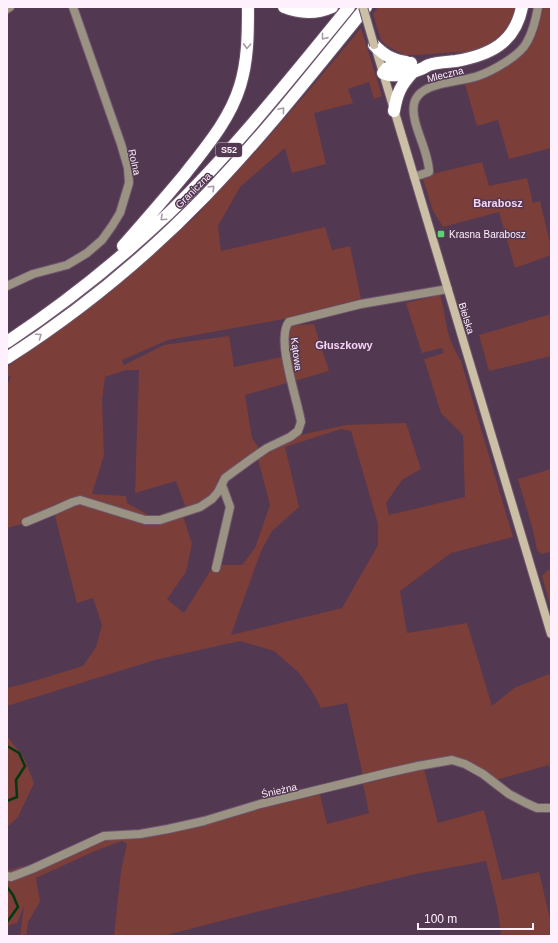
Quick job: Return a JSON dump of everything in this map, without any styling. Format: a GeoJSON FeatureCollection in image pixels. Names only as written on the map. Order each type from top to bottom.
{"type":"FeatureCollection","features":[{"type":"Feature","properties":{"kind":"highway"},"geometry":{"type":"LineString","coordinates":[[95,278],[177,184],[202,153],[223,123],[240,88],[244,70],[247,42],[248,7]]}},
{"type":"Feature","properties":{"kind":"highway"},"geometry":{"type":"LineString","coordinates":[[284,7],[297,12],[307,12],[332,7]]}},
{"type":"Feature","properties":{"kind":"highway","name":"Graniczna"},"geometry":{"type":"LineString","coordinates":[[7,342],[95,278],[167,215],[206,175],[265,109],[349,7]]}},
{"type":"Feature","properties":{"kind":"highway","name":"Graniczna"},"geometry":{"type":"LineString","coordinates":[[7,358],[54,326],[91,298],[153,246],[189,212],[257,140],[309,78],[365,7]]}},
{"type":"Feature","properties":{"kind":"highway"},"geometry":{"type":"LineString","coordinates":[[383,73],[390,76],[412,68],[475,57],[493,50],[505,41],[511,33],[519,20],[522,7]]}},
{"type":"Feature","properties":{"kind":"highway"},"geometry":{"type":"LineString","coordinates":[[374,46],[392,59],[412,68]]}},
{"type":"Feature","properties":{"kind":"highway"},"geometry":{"type":"LineString","coordinates":[[394,111],[399,91],[412,68]]}},
{"type":"Feature","properties":{"kind":"street","name":"Rolna"},"geometry":{"type":"LineString","coordinates":[[7,286],[33,274],[67,265],[102,240],[120,213],[129,182],[128,168],[121,144],[73,7]]}},
{"type":"Feature","properties":{"kind":"street","name":"Bielska"},"geometry":{"type":"LineString","coordinates":[[365,7],[374,46],[551,634]]}},
{"type":"Feature","properties":{"kind":"street","name":"Mleczna"},"geometry":{"type":"LineString","coordinates":[[414,177],[429,172],[429,162],[414,119],[414,104],[418,94],[429,87],[477,76],[507,62],[527,43],[536,20],[538,7]]}},
{"type":"Feature","properties":{"kind":"street","name":"Kątowa"},"geometry":{"type":"LineString","coordinates":[[26,522],[80,500],[145,520],[160,520],[200,507],[212,499],[218,492],[225,478],[267,448],[290,437],[298,431],[301,422],[284,342],[285,329],[289,322],[361,304],[448,289]]}},
{"type":"Feature","properties":{"kind":"street"},"geometry":{"type":"LineString","coordinates":[[216,568],[230,507],[222,485]]}},
{"type":"Feature","properties":{"kind":"street","name":"Śnieżna"},"geometry":{"type":"LineString","coordinates":[[7,876],[11,877],[32,869],[104,836],[140,834],[168,829],[204,821],[260,804],[387,773],[452,760],[465,764],[483,774],[509,794],[526,803],[538,808],[551,808]]}},
{"type":"Feature","properties":{"kind":"shaded area"},"geometry":{"type":"Polygon","coordinates":[[[355,7],[360,7],[284,100],[246,145],[194,200],[148,244],[112,275],[60,315],[7,352],[7,347],[123,261],[355,7]]]}},
{"type":"Feature","properties":{"kind":"shaded area"},"geometry":{"type":"Polygon","coordinates":[[[378,7],[516,7],[515,13],[507,29],[491,44],[473,51],[405,55],[387,46],[381,40],[373,14],[378,7]]]}},
{"type":"Feature","properties":{"kind":"shaded area"},"geometry":{"type":"Polygon","coordinates":[[[543,7],[551,7],[551,148],[509,159],[498,120],[477,126],[465,84],[504,69],[530,46],[543,7]]]}},
{"type":"Feature","properties":{"kind":"shaded area"},"geometry":{"type":"Polygon","coordinates":[[[361,28],[382,96],[374,99],[369,82],[348,89],[353,103],[314,113],[326,164],[292,173],[285,148],[240,187],[218,226],[221,251],[325,227],[332,250],[350,246],[361,299],[284,319],[168,340],[122,360],[124,365],[164,345],[229,336],[234,367],[282,357],[283,326],[314,324],[329,371],[245,395],[252,438],[259,448],[219,479],[214,493],[186,508],[176,481],[135,493],[139,370],[126,370],[105,377],[102,400],[104,455],[92,494],[126,496],[127,503],[152,517],[181,509],[192,544],[186,572],[167,599],[184,613],[214,565],[242,565],[255,548],[270,505],[258,459],[301,435],[345,425],[406,423],[421,469],[402,480],[386,503],[389,515],[465,497],[463,435],[441,413],[424,359],[444,353],[442,348],[422,353],[406,303],[440,295],[449,335],[461,361],[513,537],[451,553],[400,591],[407,633],[467,623],[492,706],[514,688],[549,674],[551,679],[551,772],[549,765],[496,780],[475,766],[451,755],[363,776],[347,703],[321,708],[312,691],[299,673],[274,651],[240,641],[155,660],[7,706],[7,688],[83,666],[96,647],[102,625],[93,598],[77,603],[55,516],[88,496],[21,524],[7,528],[7,383],[9,382],[11,375],[7,377],[7,367],[63,328],[125,279],[195,217],[260,147],[361,28]],[[341,429],[285,447],[299,507],[272,531],[261,551],[231,635],[342,608],[378,545],[378,524],[351,431],[341,429]]]}},
{"type":"Feature","properties":{"kind":"shaded area"},"geometry":{"type":"Polygon","coordinates":[[[482,162],[489,186],[527,178],[533,203],[540,201],[551,247],[551,255],[515,268],[499,212],[443,227],[433,211],[423,179],[428,175],[482,162]]]}},
{"type":"Feature","properties":{"kind":"shaded area"},"geometry":{"type":"Polygon","coordinates":[[[551,314],[551,356],[489,371],[479,335],[551,314]]]}},
{"type":"Feature","properties":{"kind":"shaded area"},"geometry":{"type":"Polygon","coordinates":[[[551,469],[551,552],[541,554],[537,550],[533,530],[518,479],[551,469]]]}},
{"type":"Feature","properties":{"kind":"shaded area"},"geometry":{"type":"Polygon","coordinates":[[[551,569],[551,608],[542,576],[551,569]]]}},
{"type":"Feature","properties":{"kind":"shaded area"},"geometry":{"type":"Polygon","coordinates":[[[7,736],[24,758],[34,783],[18,817],[7,827],[7,736]]]}},
{"type":"Feature","properties":{"kind":"shaded area"},"geometry":{"type":"Polygon","coordinates":[[[424,769],[438,823],[484,810],[502,880],[539,872],[551,923],[551,936],[501,936],[498,911],[486,861],[416,874],[163,936],[114,936],[121,871],[127,844],[122,841],[95,851],[36,878],[40,902],[28,922],[26,936],[20,936],[24,906],[17,923],[7,926],[7,869],[11,870],[22,866],[23,876],[108,838],[211,821],[320,794],[327,824],[369,813],[363,784],[424,769]]]}},
{"type":"Feature","properties":{"kind":"waterway"},"geometry":{"type":"LineString","coordinates":[[7,746],[19,753],[25,766],[16,780],[17,797],[7,801]]}},
{"type":"Feature","properties":{"kind":"waterway"},"geometry":{"type":"LineString","coordinates":[[7,887],[13,895],[18,907],[7,922]]}},
{"type":"Feature","properties":{"kind":"place","name":"Krasna Barabosz"},"geometry":{"type":"Point","coordinates":[441,234]}},
{"type":"Feature","properties":{"kind":"district","name":"Barabosz"},"geometry":{"type":"Point","coordinates":[498,203]}},
{"type":"Feature","properties":{"kind":"district","name":"Głuszkowy"},"geometry":{"type":"Point","coordinates":[344,345]}}]}
